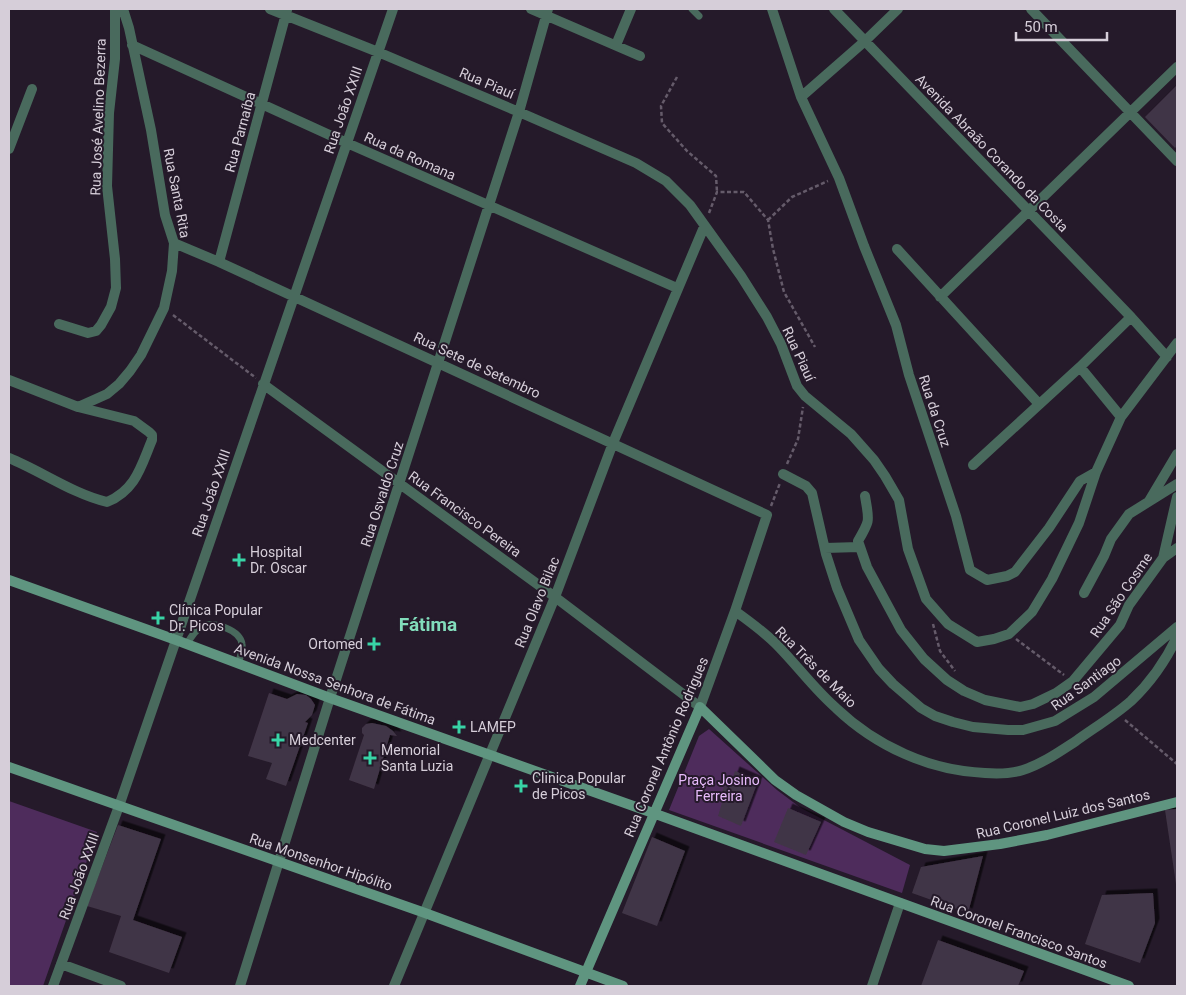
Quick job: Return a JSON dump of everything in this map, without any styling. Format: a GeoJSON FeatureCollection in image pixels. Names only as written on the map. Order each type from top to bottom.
{"type":"FeatureCollection","features":[{"type":"Feature","properties":{"kind":"street","name":"Rua José Avelino Bezerra"},"geometry":{"type":"LineString","coordinates":[[59,324],[88,333],[96,331],[111,307],[116,288],[107,186],[109,113],[115,59],[115,9]]}},
{"type":"Feature","properties":{"kind":"street","name":"Rua Santa Rita"},"geometry":{"type":"LineString","coordinates":[[78,407],[107,394],[119,384],[141,355],[164,308],[172,272],[174,243],[165,215],[151,130],[123,9]]}},
{"type":"Feature","properties":{"kind":"street","name":"Rua Piauí"},"geometry":{"type":"LineString","coordinates":[[270,9],[286,12],[519,112],[650,171],[666,181],[679,193],[741,276],[767,318],[784,352],[797,386],[805,396],[851,434],[880,468],[899,500],[908,549],[926,599],[948,624],[977,642],[1009,634],[1032,612],[1052,579],[1079,523],[1096,472],[1121,417],[1177,343]]}},
{"type":"Feature","properties":{"kind":"street","name":"Rua João XXIII"},"geometry":{"type":"LineString","coordinates":[[53,986],[119,806],[393,9]]}},
{"type":"Feature","properties":{"kind":"street"},"geometry":{"type":"LineString","coordinates":[[531,9],[547,11],[640,56]]}},
{"type":"Feature","properties":{"kind":"street"},"geometry":{"type":"LineString","coordinates":[[616,45],[631,9]]}},
{"type":"Feature","properties":{"kind":"street","name":"Rua da Cruz"},"geometry":{"type":"LineString","coordinates":[[772,9],[801,97],[839,178],[896,326],[909,375],[956,516],[970,570],[987,580],[1007,576],[1015,572],[1049,528],[1080,481],[1096,472]]}},
{"type":"Feature","properties":{"kind":"street","name":"Avenida Abraão Corando da Costa"},"geometry":{"type":"LineString","coordinates":[[834,9],[1030,211],[1167,357]]}},
{"type":"Feature","properties":{"kind":"street"},"geometry":{"type":"LineString","coordinates":[[801,97],[865,41],[898,9]]}},
{"type":"Feature","properties":{"kind":"street"},"geometry":{"type":"LineString","coordinates":[[1031,9],[1177,161]]}},
{"type":"Feature","properties":{"kind":"street","name":"Rua Osvaldo Cruz"},"geometry":{"type":"LineString","coordinates":[[240,986],[330,698],[519,112],[547,11]]}},
{"type":"Feature","properties":{"kind":"street","name":"Rua Parnaíba"},"geometry":{"type":"LineString","coordinates":[[219,262],[286,12]]}},
{"type":"Feature","properties":{"kind":"street","name":"Rua da Romana"},"geometry":{"type":"LineString","coordinates":[[132,45],[489,206],[677,288]]}},
{"type":"Feature","properties":{"kind":"street"},"geometry":{"type":"LineString","coordinates":[[940,297],[1177,67]]}},
{"type":"Feature","properties":{"kind":"street"},"geometry":{"type":"LineString","coordinates":[[9,149],[32,89]]}},
{"type":"Feature","properties":{"kind":"street","name":"Rua Olavo Bilac"},"geometry":{"type":"LineString","coordinates":[[394,986],[554,597],[613,443],[704,227]]}},
{"type":"Feature","properties":{"kind":"street","name":"Rua Sete de Setembro"},"geometry":{"type":"LineString","coordinates":[[174,243],[294,296],[767,514]]}},
{"type":"Feature","properties":{"kind":"street"},"geometry":{"type":"LineString","coordinates":[[897,250],[1039,404]]}},
{"type":"Feature","properties":{"kind":"street"},"geometry":{"type":"LineString","coordinates":[[973,465],[1080,367],[1131,317]]}},
{"type":"Feature","properties":{"kind":"street"},"geometry":{"type":"LineString","coordinates":[[1080,367],[1121,417]]}},
{"type":"Feature","properties":{"kind":"street"},"geometry":{"type":"LineString","coordinates":[[9,380],[78,407],[134,421],[152,435],[152,440],[133,483],[123,493],[107,502],[84,495],[9,458]]}},
{"type":"Feature","properties":{"kind":"street","name":"Rua Francisco Pereira"},"geometry":{"type":"LineString","coordinates":[[263,384],[554,597],[700,707]]}},
{"type":"Feature","properties":{"kind":"street"},"geometry":{"type":"LineString","coordinates":[[1148,502],[1177,454]]}},
{"type":"Feature","properties":{"kind":"street","name":"Rua Santiago"},"geometry":{"type":"LineString","coordinates":[[784,474],[806,486],[812,493],[837,588],[859,640],[879,669],[921,708],[935,716],[966,725],[1008,730],[1023,730],[1056,721],[1094,697],[1177,627]]}},
{"type":"Feature","properties":{"kind":"street"},"geometry":{"type":"LineString","coordinates":[[1084,593],[1111,539],[1129,514],[1177,484]]}},
{"type":"Feature","properties":{"kind":"street"},"geometry":{"type":"LineString","coordinates":[[825,548],[859,547],[858,541],[868,522],[865,496]]}},
{"type":"Feature","properties":{"kind":"street"},"geometry":{"type":"LineString","coordinates":[[1163,558],[1177,497]]}},
{"type":"Feature","properties":{"kind":"street","name":"Rua Coronel Antônio Rodrigues"},"geometry":{"type":"LineString","coordinates":[[580,986],[700,707],[735,611],[767,514]]}},
{"type":"Feature","properties":{"kind":"street","name":"Rua São Cosme"},"geometry":{"type":"LineString","coordinates":[[859,547],[866,568],[901,630],[924,659],[947,680],[964,691],[985,700],[1020,707],[1034,704],[1056,693],[1073,681],[1120,625],[1129,605],[1163,558],[1177,548]]}},
{"type":"Feature","properties":{"kind":"street","name":"Avenida Nossa Senhora de Fátima"},"geometry":{"type":"LineString","coordinates":[[9,580],[330,698],[653,813]]}},
{"type":"Feature","properties":{"kind":"street","name":"Rua Três de Maio"},"geometry":{"type":"LineString","coordinates":[[735,611],[776,644],[834,707],[850,720],[898,751],[922,761],[949,769],[978,773],[1006,774],[1022,771],[1056,754],[1116,713],[1131,700],[1164,660],[1177,636]]}},
{"type":"Feature","properties":{"kind":"street","name":"Rua Coronel Luiz dos Santos"},"geometry":{"type":"LineString","coordinates":[[700,707],[775,780],[796,795],[817,808],[860,829],[890,840],[925,849],[944,851],[1000,844],[1047,835],[1177,802]]}},
{"type":"Feature","properties":{"kind":"street","name":"Rua Monsenhor Hipólito"},"geometry":{"type":"LineString","coordinates":[[9,767],[425,914],[622,986]]}},
{"type":"Feature","properties":{"kind":"street"},"geometry":{"type":"LineString","coordinates":[[653,813],[900,903],[872,986]]}},
{"type":"Feature","properties":{"kind":"street","name":"Rua Coronel Francisco Santos"},"geometry":{"type":"LineString","coordinates":[[900,903],[1129,986]]}},
{"type":"Feature","properties":{"kind":"street"},"geometry":{"type":"LineString","coordinates":[[61,964],[121,986]]}},
{"type":"Feature","properties":{"kind":"lane"},"geometry":{"type":"LineString","coordinates":[[692,9],[698,16]]}},
{"type":"Feature","properties":{"kind":"lane"},"geometry":{"type":"LineString","coordinates":[[187,644],[195,632],[204,626],[209,624],[225,628],[235,634],[242,642],[243,647],[238,664]]}},
{"type":"Feature","properties":{"kind":"path"},"geometry":{"type":"LineString","coordinates":[[676,77],[661,106],[662,123],[687,151],[716,176],[717,192],[704,227]]}},
{"type":"Feature","properties":{"kind":"path"},"geometry":{"type":"LineString","coordinates":[[768,220],[792,197],[825,182],[839,178]]}},
{"type":"Feature","properties":{"kind":"path"},"geometry":{"type":"LineString","coordinates":[[717,192],[744,192],[768,220],[784,292],[814,347]]}},
{"type":"Feature","properties":{"kind":"path"},"geometry":{"type":"LineString","coordinates":[[164,308],[263,384]]}},
{"type":"Feature","properties":{"kind":"path"},"geometry":{"type":"LineString","coordinates":[[767,514],[798,439],[805,396]]}},
{"type":"Feature","properties":{"kind":"path"},"geometry":{"type":"LineString","coordinates":[[931,618],[940,651],[955,671],[962,676]]}},
{"type":"Feature","properties":{"kind":"path"},"geometry":{"type":"LineString","coordinates":[[1116,713],[1177,764]]}},
{"type":"Feature","properties":{"kind":"green space","name":"Praça Josino Ferreira"},"geometry":{"type":"Polygon","coordinates":[[[709,729],[777,790],[801,808],[910,865],[902,893],[669,810],[699,736],[709,729]]]}},
{"type":"Feature","properties":{"kind":"green space"},"geometry":{"type":"Polygon","coordinates":[[[9,801],[97,832],[43,986],[9,986],[9,801]]]}},
{"type":"Feature","properties":{"kind":"building"},"geometry":{"type":"Polygon","coordinates":[[[1177,85],[1177,146],[1175,148],[1145,117],[1177,85]]]}},
{"type":"Feature","properties":{"kind":"building","name":"Medcenter"},"geometry":{"type":"Polygon","coordinates":[[[269,693],[287,699],[297,694],[306,695],[315,705],[312,715],[305,722],[308,723],[286,786],[266,779],[272,763],[248,756],[269,693]]]}},
{"type":"Feature","properties":{"kind":"building","name":"Memorial Santa Luzia"},"geometry":{"type":"Polygon","coordinates":[[[372,723],[386,726],[397,736],[390,735],[374,789],[349,780],[364,735],[362,728],[366,724],[372,723]]]}},
{"type":"Feature","properties":{"kind":"building"},"geometry":{"type":"Polygon","coordinates":[[[735,771],[758,781],[741,826],[718,816],[722,803],[719,802],[724,786],[729,788],[735,771]]]}},
{"type":"Feature","properties":{"kind":"building"},"geometry":{"type":"Polygon","coordinates":[[[788,808],[821,822],[806,855],[774,842],[788,808]]]}},
{"type":"Feature","properties":{"kind":"building"},"geometry":{"type":"Polygon","coordinates":[[[1177,809],[1177,884],[1176,884],[1165,810],[1177,809]]]}},
{"type":"Feature","properties":{"kind":"building"},"geometry":{"type":"Polygon","coordinates":[[[118,825],[161,839],[133,920],[182,937],[169,973],[109,952],[121,916],[87,906],[118,825]]]}},
{"type":"Feature","properties":{"kind":"building"},"geometry":{"type":"Polygon","coordinates":[[[652,837],[685,851],[657,926],[622,913],[652,837]]]}},
{"type":"Feature","properties":{"kind":"building"},"geometry":{"type":"Polygon","coordinates":[[[983,856],[968,913],[912,893],[921,867],[983,856]]]}},
{"type":"Feature","properties":{"kind":"building"},"geometry":{"type":"Polygon","coordinates":[[[1153,893],[1155,923],[1140,963],[1085,944],[1102,895],[1153,893]]]}},
{"type":"Feature","properties":{"kind":"building"},"geometry":{"type":"Polygon","coordinates":[[[938,940],[1024,971],[1018,986],[921,986],[938,940]]]}},
{"type":"Feature","properties":{"kind":"place","name":"Hospital Dr. Oscar"},"geometry":{"type":"Point","coordinates":[239,560]}},
{"type":"Feature","properties":{"kind":"place","name":"Clínica Popular Dr. Picos"},"geometry":{"type":"Point","coordinates":[158,618]}},
{"type":"Feature","properties":{"kind":"place","name":"Ortomed"},"geometry":{"type":"Point","coordinates":[374,644]}},
{"type":"Feature","properties":{"kind":"place","name":"LAMEP"},"geometry":{"type":"Point","coordinates":[459,727]}},
{"type":"Feature","properties":{"kind":"place","name":"Medcenter"},"geometry":{"type":"Point","coordinates":[278,740]}},
{"type":"Feature","properties":{"kind":"place","name":"Memorial Santa Luzia"},"geometry":{"type":"Point","coordinates":[370,758]}},
{"type":"Feature","properties":{"kind":"place","name":"Clinica Popular de Picos"},"geometry":{"type":"Point","coordinates":[521,786]}},
{"type":"Feature","properties":{"kind":"district","name":"Fátima"},"geometry":{"type":"Point","coordinates":[428,624]}}]}
